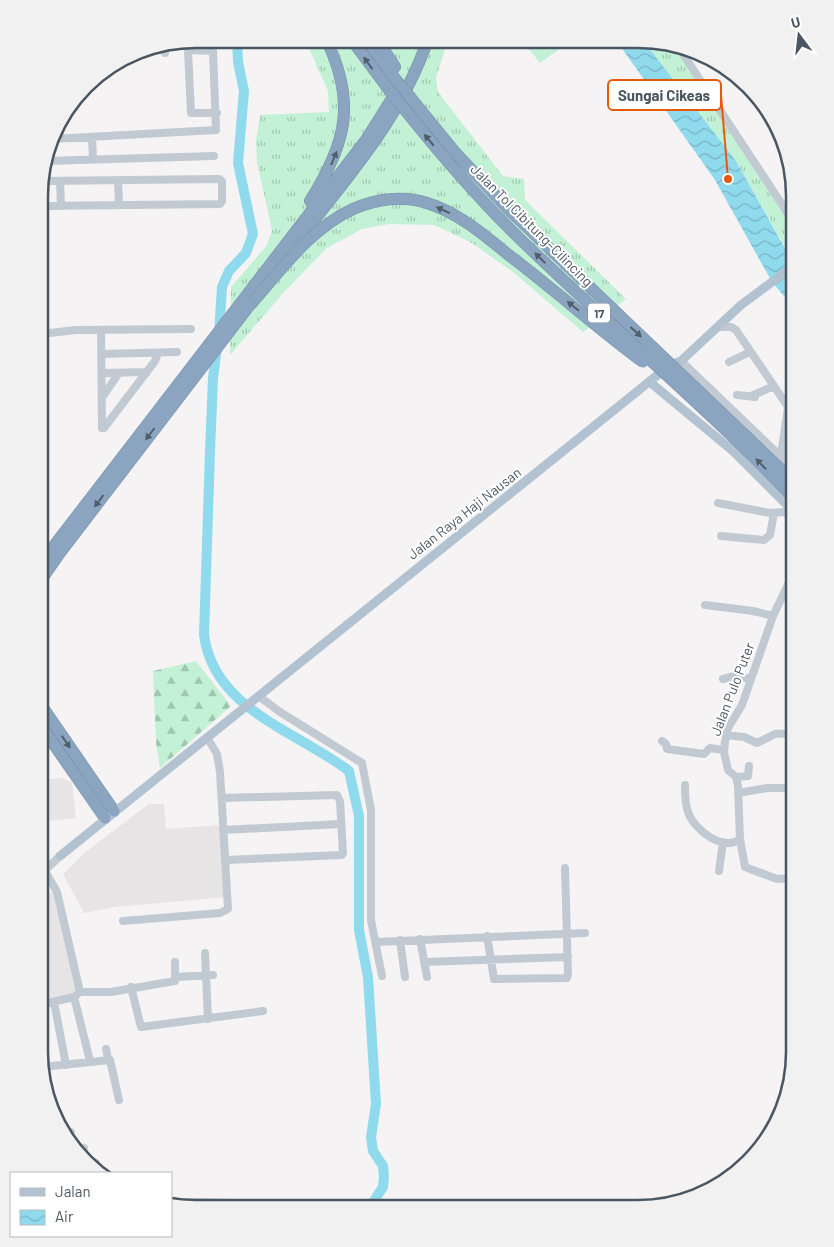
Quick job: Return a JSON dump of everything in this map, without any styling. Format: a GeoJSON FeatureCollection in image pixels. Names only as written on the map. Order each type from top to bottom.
{"type":"FeatureCollection","features":[{"type":"Feature","properties":{"kind":"highway"},"geometry":{"type":"LineString","coordinates":[[273,260],[322,182],[341,139],[345,116],[345,94],[338,66],[330,48]]}},
{"type":"Feature","properties":{"kind":"highway","name":"Jalan Tol Cibitung–Cilincing"},"geometry":{"type":"LineString","coordinates":[[358,48],[411,118],[495,214],[558,276],[695,400],[786,502]]}},
{"type":"Feature","properties":{"kind":"highway","name":"Jalan Tol Cibitung–Cilincing"},"geometry":{"type":"LineString","coordinates":[[373,48],[420,109],[485,186],[568,268],[786,474]]}},
{"type":"Feature","properties":{"kind":"highway"},"geometry":{"type":"LineString","coordinates":[[383,48],[426,111],[485,186]]}},
{"type":"Feature","properties":{"kind":"highway"},"geometry":{"type":"LineString","coordinates":[[47,572],[125,459],[378,122],[405,76],[416,48]]}},
{"type":"Feature","properties":{"kind":"highway"},"geometry":{"type":"LineString","coordinates":[[47,555],[251,304],[384,129],[411,83],[425,48]]}},
{"type":"Feature","properties":{"kind":"highway"},"geometry":{"type":"LineString","coordinates":[[251,304],[305,245],[337,218],[367,203],[381,200],[411,199],[426,202],[451,213],[474,228],[636,356],[695,400]]}},
{"type":"Feature","properties":{"kind":"highway"},"geometry":{"type":"LineString","coordinates":[[47,715],[107,811]]}},
{"type":"Feature","properties":{"kind":"highway"},"geometry":{"type":"LineString","coordinates":[[47,733],[107,811]]}},
{"type":"Feature","properties":{"kind":"main road","name":"Jalan Raya Haji Nausan"},"geometry":{"type":"LineString","coordinates":[[60,856],[107,811],[149,784],[208,739],[381,596],[670,366],[681,361],[721,327],[741,305],[786,272]]}},
{"type":"Feature","properties":{"kind":"main road"},"geometry":{"type":"LineString","coordinates":[[651,383],[733,451],[786,502]]}},
{"type":"Feature","properties":{"kind":"street"},"geometry":{"type":"LineString","coordinates":[[59,139],[213,132],[217,128],[213,51],[188,50],[191,113],[216,113]]}},
{"type":"Feature","properties":{"kind":"street"},"geometry":{"type":"LineString","coordinates":[[684,55],[786,211]]}},
{"type":"Feature","properties":{"kind":"street"},"geometry":{"type":"LineString","coordinates":[[92,137],[93,160]]}},
{"type":"Feature","properties":{"kind":"street"},"geometry":{"type":"LineString","coordinates":[[52,161],[214,156]]}},
{"type":"Feature","properties":{"kind":"street"},"geometry":{"type":"LineString","coordinates":[[47,206],[220,204],[222,201],[222,181],[219,179],[48,181]]}},
{"type":"Feature","properties":{"kind":"street"},"geometry":{"type":"LineString","coordinates":[[118,180],[119,205]]}},
{"type":"Feature","properties":{"kind":"street"},"geometry":{"type":"LineString","coordinates":[[60,181],[61,206]]}},
{"type":"Feature","properties":{"kind":"street"},"geometry":{"type":"LineString","coordinates":[[731,327],[741,305]]}},
{"type":"Feature","properties":{"kind":"street"},"geometry":{"type":"LineString","coordinates":[[721,327],[731,327],[741,336],[786,404]]}},
{"type":"Feature","properties":{"kind":"street"},"geometry":{"type":"LineString","coordinates":[[47,334],[102,330],[191,329]]}},
{"type":"Feature","properties":{"kind":"street"},"geometry":{"type":"LineString","coordinates":[[102,330],[102,427],[104,429],[147,372],[158,353]]}},
{"type":"Feature","properties":{"kind":"street"},"geometry":{"type":"LineString","coordinates":[[102,354],[177,352]]}},
{"type":"Feature","properties":{"kind":"street"},"geometry":{"type":"LineString","coordinates":[[730,362],[750,352]]}},
{"type":"Feature","properties":{"kind":"street"},"geometry":{"type":"LineString","coordinates":[[681,361],[786,460]]}},
{"type":"Feature","properties":{"kind":"street"},"geometry":{"type":"LineString","coordinates":[[103,373],[147,372]]}},
{"type":"Feature","properties":{"kind":"street"},"geometry":{"type":"LineString","coordinates":[[102,397],[119,373]]}},
{"type":"Feature","properties":{"kind":"street"},"geometry":{"type":"LineString","coordinates":[[751,396],[774,386]]}},
{"type":"Feature","properties":{"kind":"street"},"geometry":{"type":"LineString","coordinates":[[737,396],[762,397]]}},
{"type":"Feature","properties":{"kind":"street"},"geometry":{"type":"LineString","coordinates":[[781,455],[786,421]]}},
{"type":"Feature","properties":{"kind":"street"},"geometry":{"type":"LineString","coordinates":[[718,503],[774,513],[786,507]]}},
{"type":"Feature","properties":{"kind":"street"},"geometry":{"type":"LineString","coordinates":[[721,536],[761,541],[767,539],[771,531],[774,513]]}},
{"type":"Feature","properties":{"kind":"street","name":"Jalan Pulo Puter"},"geometry":{"type":"LineString","coordinates":[[786,589],[773,616],[742,705],[731,722],[724,750],[728,770],[736,777],[740,839],[744,851],[743,863],[748,869],[777,879],[786,878]]}},
{"type":"Feature","properties":{"kind":"street"},"geometry":{"type":"LineString","coordinates":[[705,605],[753,611],[773,616]]}},
{"type":"Feature","properties":{"kind":"street"},"geometry":{"type":"LineString","coordinates":[[723,679],[738,675],[750,680]]}},
{"type":"Feature","properties":{"kind":"street"},"geometry":{"type":"LineString","coordinates":[[258,698],[362,763],[371,810],[371,920],[382,976]]}},
{"type":"Feature","properties":{"kind":"street"},"geometry":{"type":"LineString","coordinates":[[726,736],[744,737],[757,743],[776,734],[786,733]]}},
{"type":"Feature","properties":{"kind":"street"},"geometry":{"type":"LineString","coordinates":[[123,921],[225,912],[229,907],[219,760],[208,739]]}},
{"type":"Feature","properties":{"kind":"street"},"geometry":{"type":"LineString","coordinates":[[662,741],[666,744],[667,750],[704,754],[710,748],[724,750]]}},
{"type":"Feature","properties":{"kind":"street"},"geometry":{"type":"LineString","coordinates":[[736,777],[748,776],[749,766]]}},
{"type":"Feature","properties":{"kind":"street"},"geometry":{"type":"LineString","coordinates":[[685,785],[687,810],[692,821],[703,832],[729,844],[740,839]]}},
{"type":"Feature","properties":{"kind":"street"},"geometry":{"type":"LineString","coordinates":[[738,792],[767,788],[786,788]]}},
{"type":"Feature","properties":{"kind":"street"},"geometry":{"type":"LineString","coordinates":[[222,798],[334,794],[340,801],[342,855],[226,860]]}},
{"type":"Feature","properties":{"kind":"street"},"geometry":{"type":"LineString","coordinates":[[224,830],[341,824]]}},
{"type":"Feature","properties":{"kind":"street"},"geometry":{"type":"LineString","coordinates":[[718,871],[723,842]]}},
{"type":"Feature","properties":{"kind":"street","name":"Jalan Raya Haji Nausan"},"geometry":{"type":"LineString","coordinates":[[47,869],[60,856]]}},
{"type":"Feature","properties":{"kind":"street"},"geometry":{"type":"LineString","coordinates":[[487,936],[492,977],[496,979],[566,978],[568,957],[565,868]]}},
{"type":"Feature","properties":{"kind":"street"},"geometry":{"type":"LineString","coordinates":[[47,878],[57,892],[90,1061]]}},
{"type":"Feature","properties":{"kind":"street"},"geometry":{"type":"LineString","coordinates":[[376,942],[585,933]]}},
{"type":"Feature","properties":{"kind":"street"},"geometry":{"type":"LineString","coordinates":[[420,939],[427,977]]}},
{"type":"Feature","properties":{"kind":"street"},"geometry":{"type":"LineString","coordinates":[[400,940],[405,977]]}},
{"type":"Feature","properties":{"kind":"street"},"geometry":{"type":"LineString","coordinates":[[205,953],[210,975],[208,1019]]}},
{"type":"Feature","properties":{"kind":"street"},"geometry":{"type":"LineString","coordinates":[[424,962],[568,957]]}},
{"type":"Feature","properties":{"kind":"street"},"geometry":{"type":"LineString","coordinates":[[47,1003],[77,994],[111,992],[131,987],[175,981],[175,962]]}},
{"type":"Feature","properties":{"kind":"street"},"geometry":{"type":"LineString","coordinates":[[175,978],[210,975]]}},
{"type":"Feature","properties":{"kind":"street"},"geometry":{"type":"LineString","coordinates":[[131,987],[141,1027],[263,1011]]}},
{"type":"Feature","properties":{"kind":"street"},"geometry":{"type":"LineString","coordinates":[[54,1002],[66,1065]]}},
{"type":"Feature","properties":{"kind":"street"},"geometry":{"type":"LineString","coordinates":[[106,1049],[108,1059],[111,1062],[119,1100]]}},
{"type":"Feature","properties":{"kind":"street"},"geometry":{"type":"LineString","coordinates":[[49,1068],[108,1059]]}},
{"type":"Feature","properties":{"kind":"shaded area"},"geometry":{"type":"Polygon","coordinates":[[[61,778],[72,782],[76,818],[47,821],[47,779],[61,778]]]}},
{"type":"Feature","properties":{"kind":"shaded area"},"geometry":{"type":"Polygon","coordinates":[[[149,804],[164,804],[166,829],[220,825],[226,897],[115,907],[84,913],[63,874],[88,850],[149,804]]]}},
{"type":"Feature","properties":{"kind":"shaded area"},"geometry":{"type":"Polygon","coordinates":[[[54,891],[77,992],[47,1000],[47,894],[54,891]]]}},
{"type":"Feature","properties":{"kind":"green space"},"geometry":{"type":"Polygon","coordinates":[[[309,48],[445,48],[436,78],[438,92],[503,176],[524,179],[525,200],[626,299],[583,332],[513,272],[472,243],[434,225],[389,224],[362,229],[327,248],[283,293],[230,355],[231,287],[267,245],[272,230],[257,162],[256,141],[260,115],[329,112],[328,91],[309,48]]]}},
{"type":"Feature","properties":{"kind":"green space"},"geometry":{"type":"Polygon","coordinates":[[[528,48],[561,48],[540,63],[528,48]]]}},
{"type":"Feature","properties":{"kind":"green space"},"geometry":{"type":"Polygon","coordinates":[[[650,49],[679,54],[786,212],[786,248],[736,161],[650,49]]]}},
{"type":"Feature","properties":{"kind":"green space"},"geometry":{"type":"Polygon","coordinates":[[[196,661],[231,706],[160,768],[156,743],[153,671],[196,661]]]}},
{"type":"Feature","properties":{"kind":"water"},"geometry":{"type":"Polygon","coordinates":[[[622,48],[650,49],[736,161],[786,250],[786,298],[772,282],[715,180],[622,48]]]}},
{"type":"Feature","properties":{"kind":"waterway"},"geometry":{"type":"LineString","coordinates":[[219,333],[222,287],[229,271],[246,253],[253,234],[238,163],[244,91],[238,62],[237,48]]}},
{"type":"Feature","properties":{"kind":"waterway"},"geometry":{"type":"LineString","coordinates":[[217,347],[213,378],[204,635],[211,661],[224,682],[241,700],[261,716],[349,771],[359,816],[359,930],[368,977],[376,1104],[371,1137],[373,1151],[383,1166],[384,1177],[383,1187],[375,1200]]}},
{"type":"Feature","properties":{"kind":"place","name":"Sungai Cikeas"},"geometry":{"type":"Point","coordinates":[728,179]}}]}
